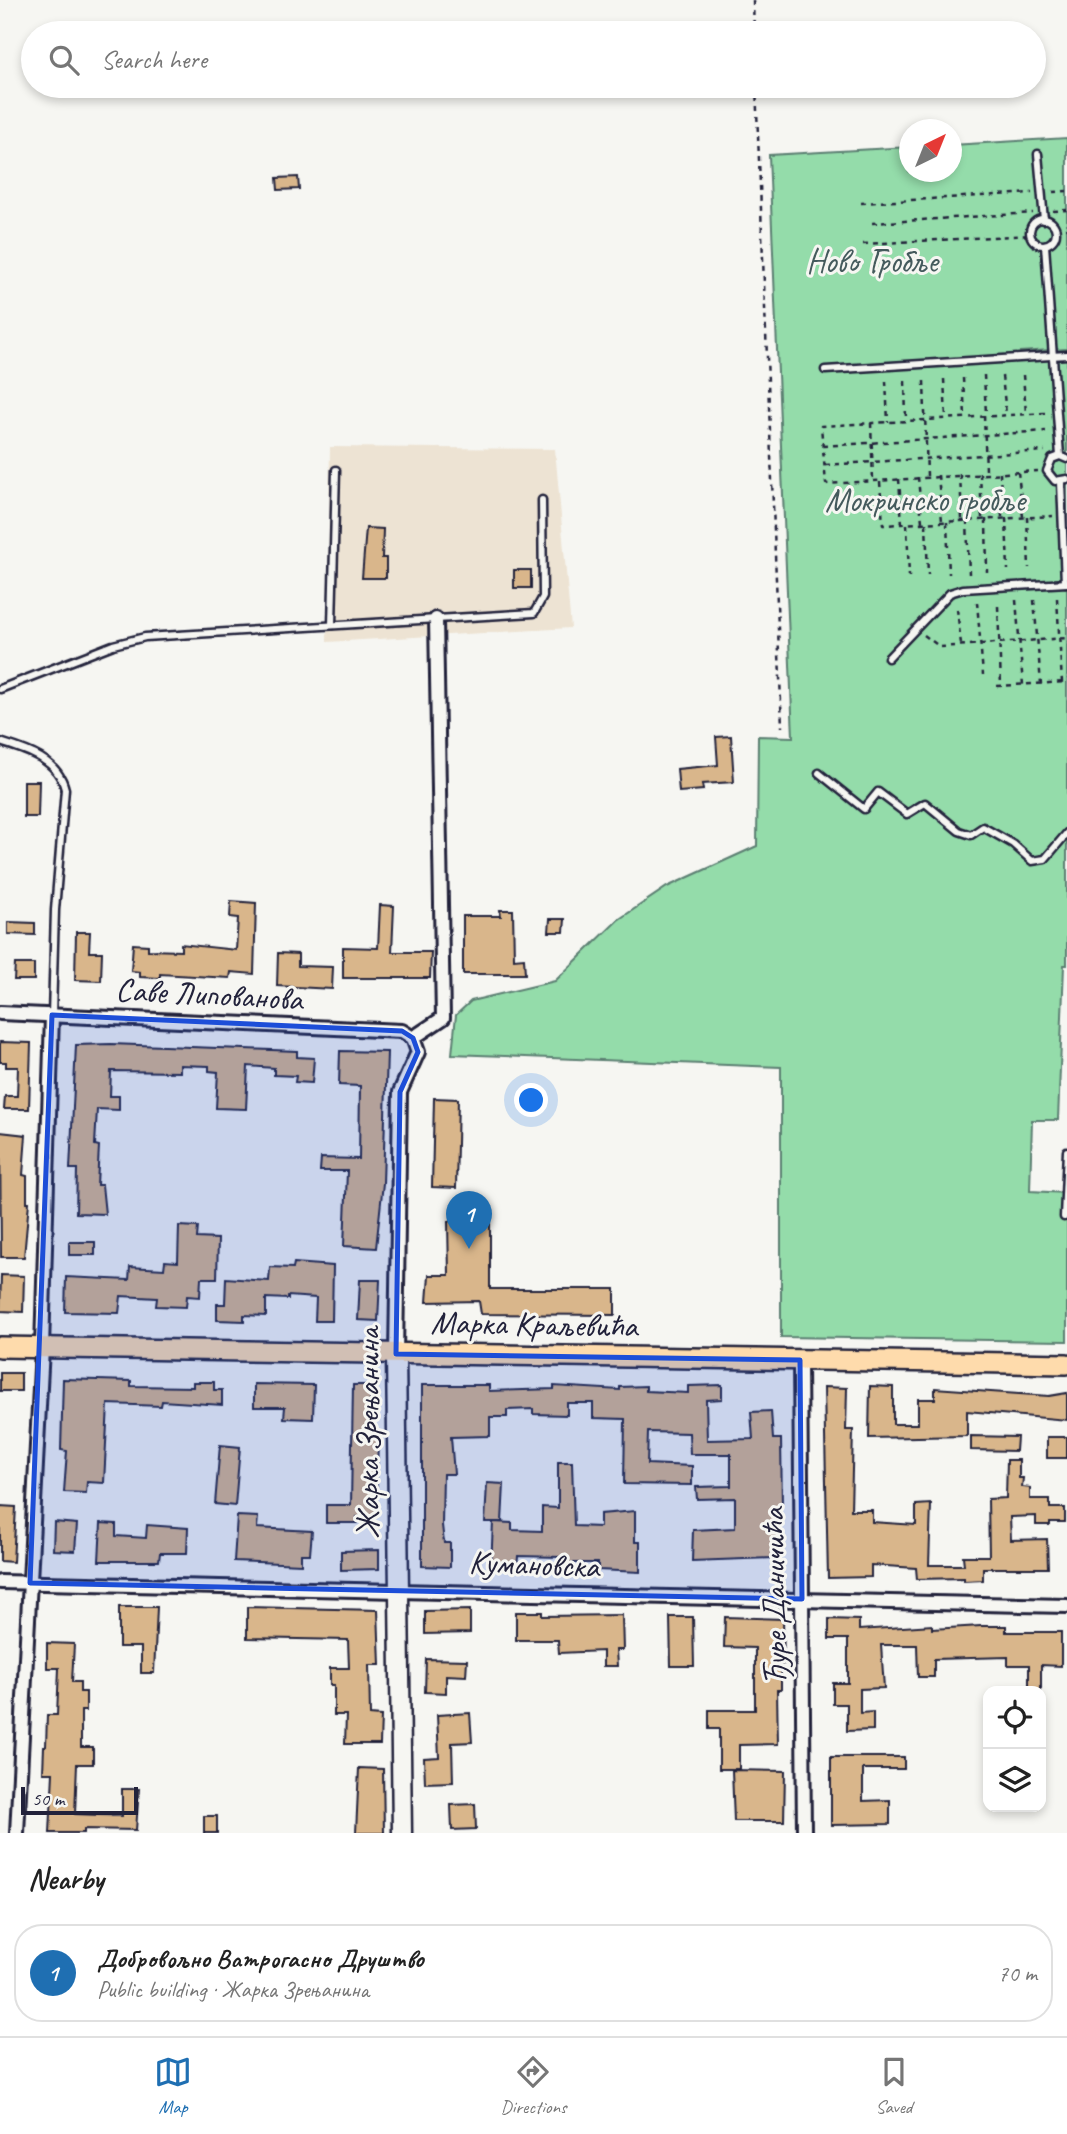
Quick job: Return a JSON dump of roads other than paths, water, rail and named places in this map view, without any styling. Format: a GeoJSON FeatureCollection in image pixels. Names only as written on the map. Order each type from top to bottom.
{"type":"FeatureCollection","features":[{"type":"Feature","properties":{"kind":"main road","name":"Марка Краљевића"},"geometry":{"type":"LineString","coordinates":[[0,1347],[1067,1364]]}},
{"type":"Feature","properties":{"kind":"street"},"geometry":{"type":"LineString","coordinates":[[414,1038],[443,1018],[436,619]]}},
{"type":"Feature","properties":{"kind":"street","name":"Саве Липованова"},"geometry":{"type":"LineString","coordinates":[[0,1013],[402,1031],[414,1038]]}},
{"type":"Feature","properties":{"kind":"street"},"geometry":{"type":"LineString","coordinates":[[17,1833],[42,1348],[52,1015]]}},
{"type":"Feature","properties":{"kind":"street","name":"Жарка Зрењанина"},"geometry":{"type":"LineString","coordinates":[[402,1833],[396,1354],[400,1092],[418,1052],[414,1038]]}},
{"type":"Feature","properties":{"kind":"street","name":"Ђуре Даничића"},"geometry":{"type":"LineString","coordinates":[[800,1360],[804,1833]]}},
{"type":"Feature","properties":{"kind":"street","name":"Кумановска"},"geometry":{"type":"LineString","coordinates":[[0,1582],[1067,1606]]}},
{"type":"Feature","properties":{"kind":"lane"},"geometry":{"type":"LineString","coordinates":[[1038,154],[1043,216],[1056,229],[1054,240],[1045,245],[1035,242],[1031,235],[1035,222],[1043,216]]}},
{"type":"Feature","properties":{"kind":"lane"},"geometry":{"type":"LineString","coordinates":[[887,658],[950,593],[963,589],[1066,583],[1062,515],[1064,481],[1051,479],[1047,471],[1048,462],[1062,455],[1051,356],[1045,245]]}},
{"type":"Feature","properties":{"kind":"lane"},"geometry":{"type":"LineString","coordinates":[[825,370],[1067,355]]}},
{"type":"Feature","properties":{"kind":"lane"},"geometry":{"type":"LineString","coordinates":[[332,625],[336,470]]}},
{"type":"Feature","properties":{"kind":"lane"},"geometry":{"type":"LineString","coordinates":[[0,689],[113,645],[145,637],[534,613],[543,597],[542,500]]}},
{"type":"Feature","properties":{"kind":"lane"},"geometry":{"type":"LineString","coordinates":[[0,742],[52,764],[61,775],[65,789],[55,910],[52,1015]]}},
{"type":"Feature","properties":{"kind":"lane"},"geometry":{"type":"LineString","coordinates":[[819,773],[864,809],[878,792],[907,814],[925,803],[959,831],[971,835],[983,827],[1013,844],[1032,861],[1045,859],[1067,833]]}},
{"type":"Feature","properties":{"kind":"lane"},"geometry":{"type":"LineString","coordinates":[[1064,1217],[1067,1151]]}},
{"type":"Feature","properties":{"kind":"place","name":"Добровољно Ватрогасно Друштво"},"geometry":{"type":"Point","coordinates":[469,1249]}},
{"type":"Feature","properties":{"kind":"park label","name":"Ново Гробље"},"geometry":{"type":"Point","coordinates":[872,261]}},
{"type":"Feature","properties":{"kind":"park label","name":"Мокринско гробље"},"geometry":{"type":"Point","coordinates":[925,500]}}]}
